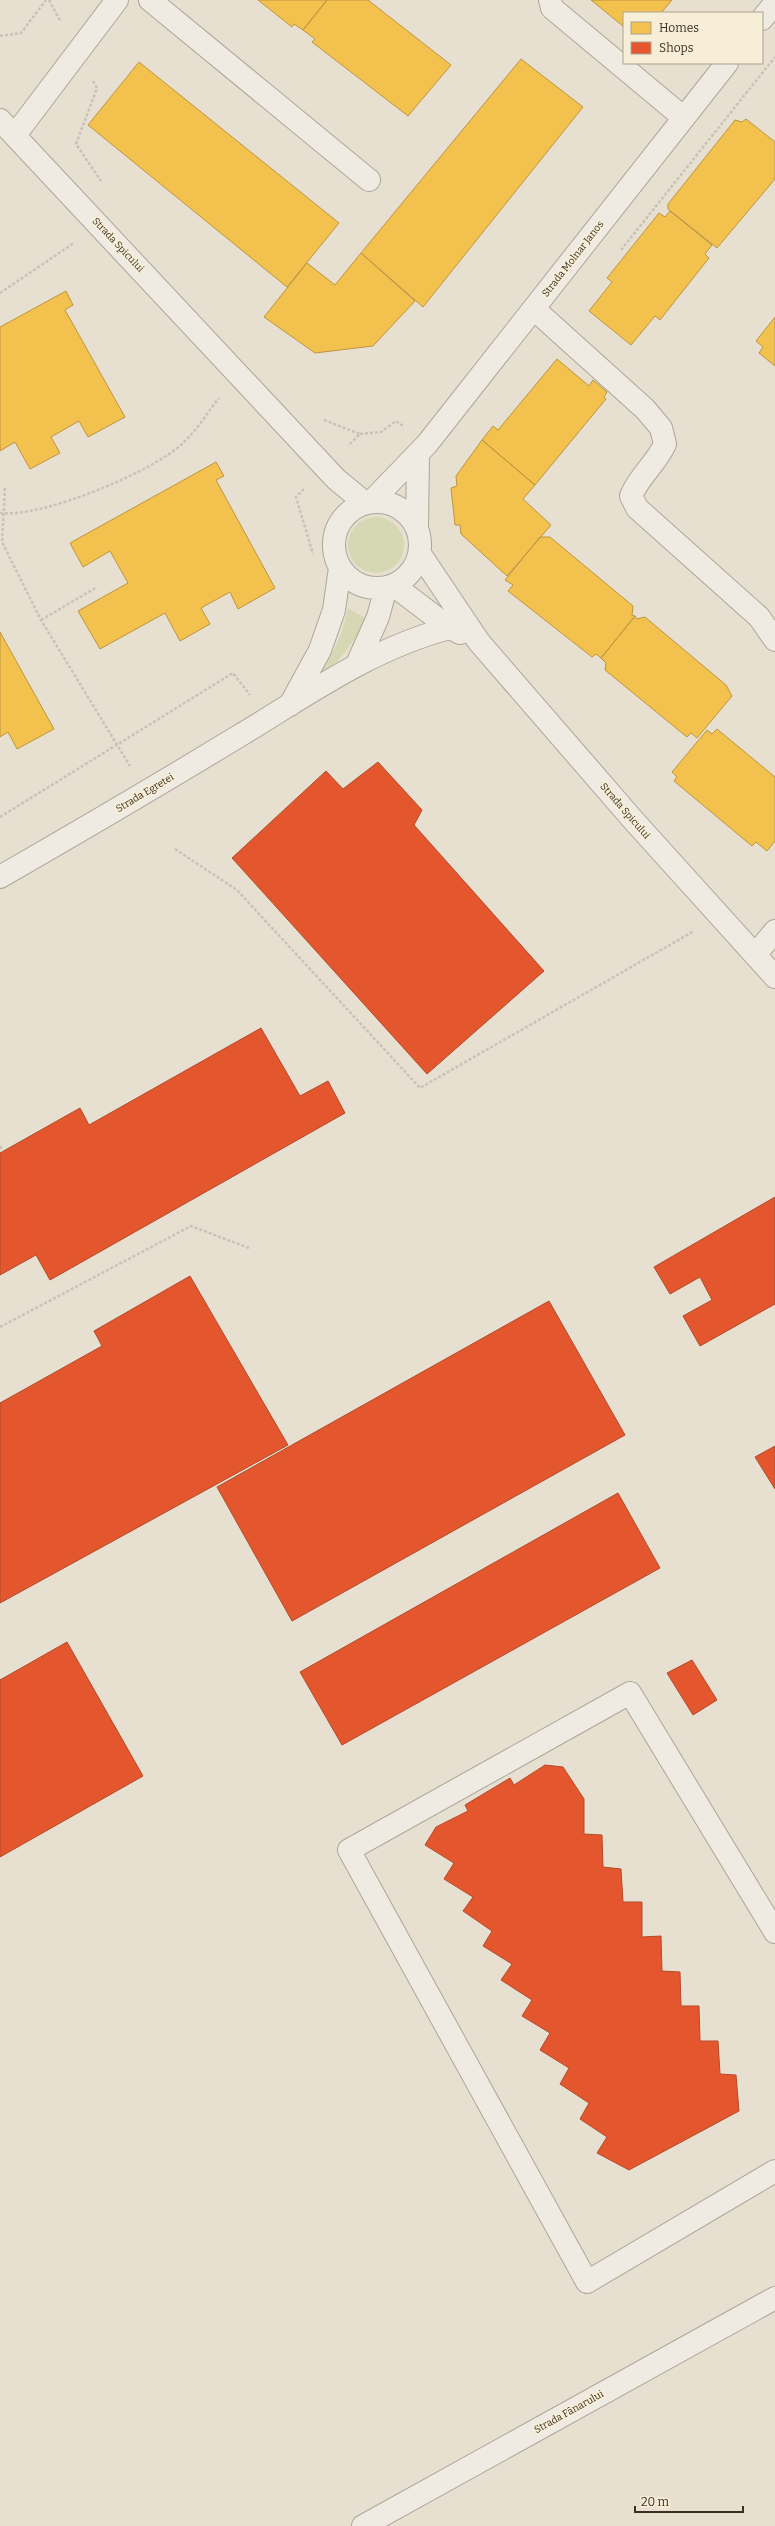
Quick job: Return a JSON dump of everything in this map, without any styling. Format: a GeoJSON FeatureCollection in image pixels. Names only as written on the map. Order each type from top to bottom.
{"type":"FeatureCollection","features":[{"type":"Feature","properties":{"kind":"street","name":"Strada Spicului"},"geometry":{"type":"LineString","coordinates":[[117,0],[76,50],[7,127],[331,474],[368,502]]}},
{"type":"Feature","properties":{"kind":"street"},"geometry":{"type":"LineString","coordinates":[[150,0],[369,180]]}},
{"type":"Feature","properties":{"kind":"street"},"geometry":{"type":"LineString","coordinates":[[550,0],[552,8],[684,118]]}},
{"type":"Feature","properties":{"kind":"street"},"geometry":{"type":"LineString","coordinates":[[763,18],[775,3]]}},
{"type":"Feature","properties":{"kind":"street","name":"Strada Molnar Janos"},"geometry":{"type":"LineString","coordinates":[[368,502],[418,456],[727,64]]}},
{"type":"Feature","properties":{"kind":"street"},"geometry":{"type":"LineString","coordinates":[[534,309],[645,409],[661,428],[665,444],[658,458],[636,483],[631,496],[637,508],[759,617],[775,640]]}},
{"type":"Feature","properties":{"kind":"street"},"geometry":{"type":"LineString","coordinates":[[331,474],[337,528],[334,541],[335,555],[340,568],[349,578],[360,585],[373,588],[389,586],[405,578],[414,567],[420,554],[421,540],[417,526],[418,456]]}},
{"type":"Feature","properties":{"kind":"street"},"geometry":{"type":"LineString","coordinates":[[337,528],[344,517],[353,508],[368,502],[385,502],[398,506],[409,515],[417,526]]}},
{"type":"Feature","properties":{"kind":"street","name":"Strada Spicului"},"geometry":{"type":"LineString","coordinates":[[420,554],[479,642],[719,916],[775,977]]}},
{"type":"Feature","properties":{"kind":"street"},"geometry":{"type":"LineString","coordinates":[[289,706],[320,650],[334,610],[340,568]]}},
{"type":"Feature","properties":{"kind":"street","name":"Strada Spicului"},"geometry":{"type":"LineString","coordinates":[[389,586],[450,628],[479,642]]}},
{"type":"Feature","properties":{"kind":"street"},"geometry":{"type":"LineString","coordinates":[[357,664],[378,617],[389,586]]}},
{"type":"Feature","properties":{"kind":"street"},"geometry":{"type":"LineString","coordinates":[[357,664],[398,644],[450,628]]}},
{"type":"Feature","properties":{"kind":"street","name":"Strada Egretei"},"geometry":{"type":"LineString","coordinates":[[0,877],[146,792],[357,664]]}},
{"type":"Feature","properties":{"kind":"street"},"geometry":{"type":"LineString","coordinates":[[755,955],[775,931]]}},
{"type":"Feature","properties":{"kind":"street"},"geometry":{"type":"LineString","coordinates":[[775,1932],[630,1693],[349,1850],[587,2282],[775,2171]]}},
{"type":"Feature","properties":{"kind":"street","name":"Strada Fânarului"},"geometry":{"type":"LineString","coordinates":[[363,2526],[775,2298]]}},
{"type":"Feature","properties":{"kind":"path"},"geometry":{"type":"LineString","coordinates":[[0,36],[21,33],[48,0],[97,88],[76,144],[104,186]]}},
{"type":"Feature","properties":{"kind":"path"},"geometry":{"type":"LineString","coordinates":[[0,293],[99,226]]}},
{"type":"Feature","properties":{"kind":"path"},"geometry":{"type":"LineString","coordinates":[[1,514],[21,514],[70,501],[143,470],[183,444],[238,374]]}},
{"type":"Feature","properties":{"kind":"path"},"geometry":{"type":"LineString","coordinates":[[315,562],[296,497],[331,474],[360,434],[319,418]]}},
{"type":"Feature","properties":{"kind":"path"},"geometry":{"type":"LineString","coordinates":[[5,488],[1,514],[2,542],[41,620],[146,792]]}},
{"type":"Feature","properties":{"kind":"path"},"geometry":{"type":"LineString","coordinates":[[41,620],[97,587]]}},
{"type":"Feature","properties":{"kind":"path"},"geometry":{"type":"LineString","coordinates":[[0,817],[118,746],[233,674],[250,696],[257,692]]}},
{"type":"Feature","properties":{"kind":"path"},"geometry":{"type":"LineString","coordinates":[[175,849],[237,890],[420,1088],[719,916]]}},
{"type":"Feature","properties":{"kind":"path"},"geometry":{"type":"LineString","coordinates":[[0,1146],[3,1151]]}},
{"type":"Feature","properties":{"kind":"path"},"geometry":{"type":"LineString","coordinates":[[0,1327],[191,1226],[249,1248]]}},
{"type":"Feature","properties":{"kind":"green space"},"geometry":{"type":"Polygon","coordinates":[[[376,517],[391,522],[399,530],[404,545],[399,560],[391,568],[376,573],[361,568],[353,560],[348,545],[353,530],[361,522],[376,517]]]}},
{"type":"Feature","properties":{"kind":"green space"},"geometry":{"type":"Polygon","coordinates":[[[348,608],[367,619],[344,653],[315,683],[331,656],[339,638],[346,619],[348,608]]]}},
{"type":"Feature","properties":{"kind":"building: Homes"},"geometry":{"type":"Polygon","coordinates":[[[258,0],[327,0],[303,30],[294,24],[292,27],[258,0]]]}},
{"type":"Feature","properties":{"kind":"building: Homes"},"geometry":{"type":"Polygon","coordinates":[[[327,0],[368,0],[451,65],[408,116],[312,42],[315,39],[303,30],[327,0]]]}},
{"type":"Feature","properties":{"kind":"building: Homes"},"geometry":{"type":"Polygon","coordinates":[[[591,0],[672,0],[662,12],[623,12],[623,26],[591,0]]]}},
{"type":"Feature","properties":{"kind":"building: Homes"},"geometry":{"type":"Polygon","coordinates":[[[521,59],[583,107],[423,307],[361,253],[521,59]]]}},
{"type":"Feature","properties":{"kind":"building: Homes"},"geometry":{"type":"Polygon","coordinates":[[[139,62],[339,223],[287,287],[88,125],[139,62]]]}},
{"type":"Feature","properties":{"kind":"building: Homes"},"geometry":{"type":"Polygon","coordinates":[[[746,119],[775,142],[775,179],[717,248],[668,209],[668,204],[735,120],[742,122],[746,119]]]}},
{"type":"Feature","properties":{"kind":"building: Homes"},"geometry":{"type":"Polygon","coordinates":[[[670,211],[712,245],[705,254],[709,258],[660,320],[655,316],[631,345],[589,311],[612,282],[607,278],[659,213],[665,217],[670,211]]]}},
{"type":"Feature","properties":{"kind":"building: Homes"},"geometry":{"type":"Polygon","coordinates":[[[361,253],[415,301],[373,346],[315,353],[264,317],[307,263],[335,285],[361,253]]]}},
{"type":"Feature","properties":{"kind":"building: Homes"},"geometry":{"type":"Polygon","coordinates":[[[66,291],[73,305],[65,310],[125,417],[88,437],[79,421],[51,437],[60,453],[30,469],[15,442],[0,451],[0,327],[66,291]]]}},
{"type":"Feature","properties":{"kind":"building: Homes"},"geometry":{"type":"Polygon","coordinates":[[[775,317],[775,366],[759,353],[763,347],[756,341],[775,317]]]}},
{"type":"Feature","properties":{"kind":"building: Homes"},"geometry":{"type":"Polygon","coordinates":[[[557,359],[589,386],[593,380],[607,392],[604,397],[606,399],[535,485],[482,440],[493,426],[498,430],[557,359]]]}},
{"type":"Feature","properties":{"kind":"building: Homes"},"geometry":{"type":"Polygon","coordinates":[[[482,440],[535,485],[523,499],[551,525],[507,576],[461,534],[460,525],[455,525],[451,488],[457,486],[456,476],[482,440]]]}},
{"type":"Feature","properties":{"kind":"building: Homes"},"geometry":{"type":"Polygon","coordinates":[[[216,462],[224,476],[216,480],[275,588],[238,609],[230,592],[201,608],[210,624],[180,641],[165,613],[100,649],[78,611],[128,583],[110,551],[83,567],[70,543],[216,462]]]}},
{"type":"Feature","properties":{"kind":"building: Homes"},"geometry":{"type":"Polygon","coordinates":[[[540,537],[550,537],[633,606],[632,615],[635,616],[601,658],[596,654],[592,657],[508,591],[513,585],[505,580],[540,537]]]}},
{"type":"Feature","properties":{"kind":"building: Homes"},"geometry":{"type":"Polygon","coordinates":[[[635,616],[637,619],[645,617],[726,685],[732,696],[697,738],[691,733],[687,737],[605,670],[606,663],[601,658],[635,616]]]}},
{"type":"Feature","properties":{"kind":"building: Homes"},"geometry":{"type":"Polygon","coordinates":[[[0,632],[54,729],[17,749],[8,732],[0,737],[0,632]]]}},
{"type":"Feature","properties":{"kind":"building: Homes"},"geometry":{"type":"Polygon","coordinates":[[[717,729],[775,777],[775,841],[767,851],[756,842],[752,846],[674,781],[677,777],[672,772],[707,730],[712,734],[717,729]]]}},
{"type":"Feature","properties":{"kind":"building: Shops"},"geometry":{"type":"Polygon","coordinates":[[[378,762],[422,810],[414,825],[544,971],[427,1074],[232,858],[326,771],[343,789],[378,762]]]}},
{"type":"Feature","properties":{"kind":"building: Shops"},"geometry":{"type":"Polygon","coordinates":[[[261,1028],[300,1096],[328,1081],[345,1113],[50,1280],[36,1255],[0,1275],[0,1153],[80,1108],[89,1125],[261,1028]]]}},
{"type":"Feature","properties":{"kind":"building: Shops"},"geometry":{"type":"Polygon","coordinates":[[[775,1197],[775,1304],[700,1346],[683,1316],[712,1300],[700,1277],[670,1294],[654,1267],[775,1197]]]}},
{"type":"Feature","properties":{"kind":"building: Shops"},"geometry":{"type":"Polygon","coordinates":[[[190,1276],[288,1445],[0,1603],[0,1403],[102,1346],[94,1331],[190,1276]]]}},
{"type":"Feature","properties":{"kind":"building: Shops"},"geometry":{"type":"Polygon","coordinates":[[[549,1301],[625,1435],[292,1621],[217,1487],[549,1301]]]}},
{"type":"Feature","properties":{"kind":"building: Shops"},"geometry":{"type":"Polygon","coordinates":[[[775,1446],[775,1489],[755,1457],[775,1446]]]}},
{"type":"Feature","properties":{"kind":"building: Shops"},"geometry":{"type":"Polygon","coordinates":[[[618,1493],[660,1568],[342,1745],[300,1672],[618,1493]]]}},
{"type":"Feature","properties":{"kind":"building: Shops"},"geometry":{"type":"Polygon","coordinates":[[[67,1642],[143,1776],[0,1857],[0,1680],[67,1642]]]}},
{"type":"Feature","properties":{"kind":"building: Shops"},"geometry":{"type":"Polygon","coordinates":[[[692,1660],[717,1700],[693,1715],[667,1673],[692,1660]]]}},
{"type":"Feature","properties":{"kind":"building: Shops"},"geometry":{"type":"Polygon","coordinates":[[[545,1765],[563,1767],[584,1799],[584,1834],[602,1835],[603,1867],[621,1869],[623,1902],[642,1902],[642,1937],[661,1936],[662,1971],[680,1972],[681,2006],[699,2006],[700,2041],[718,2041],[720,2074],[736,2075],[739,2111],[629,2170],[597,2153],[607,2137],[580,2119],[589,2103],[560,2084],[569,2068],[540,2050],[550,2033],[522,2016],[532,2000],[501,1980],[512,1964],[483,1946],[492,1931],[463,1911],[473,1897],[444,1879],[454,1863],[425,1845],[436,1827],[468,1811],[465,1805],[510,1778],[514,1785],[545,1765]]]}}]}
